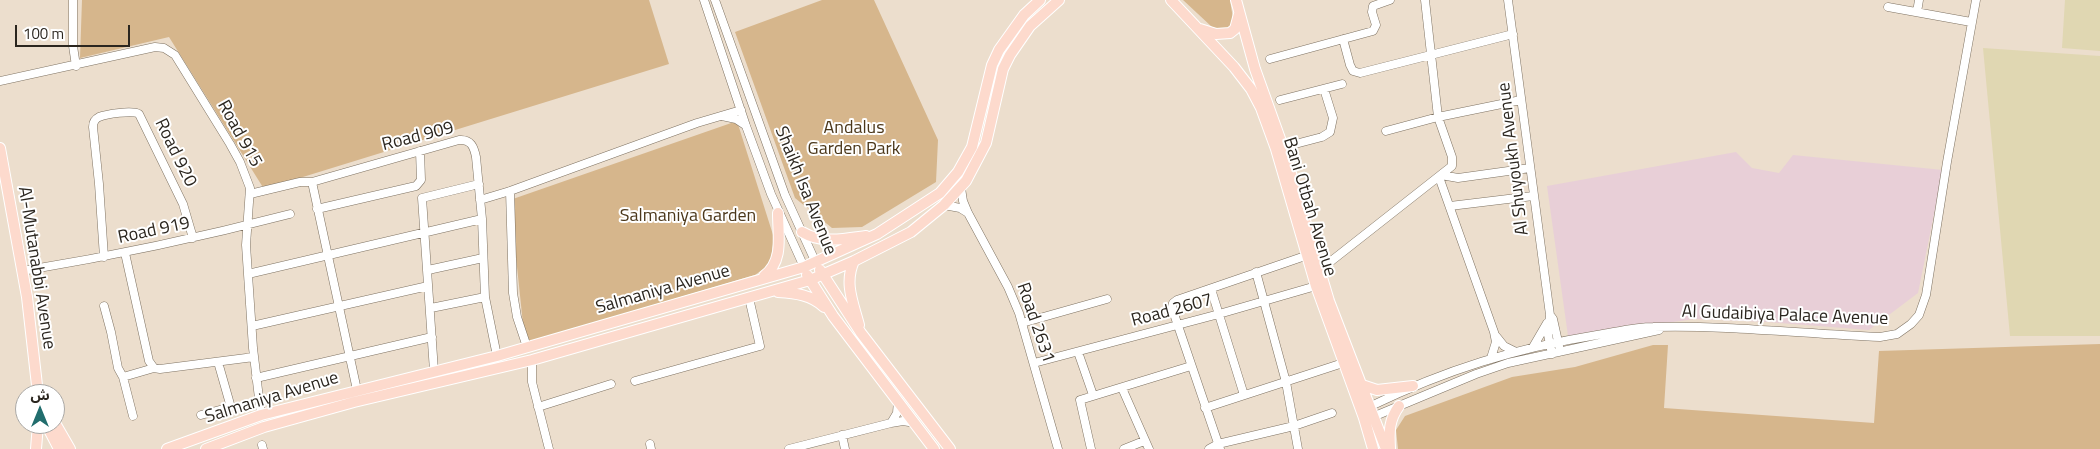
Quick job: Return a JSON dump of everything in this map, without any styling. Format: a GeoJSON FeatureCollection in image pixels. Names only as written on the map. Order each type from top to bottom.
{"type":"FeatureCollection","features":[{"type":"Feature","properties":{"kind":"main road","name":"Salmaniya Avenue"},"geometry":{"type":"LineString","coordinates":[[167,449],[261,415],[497,356],[804,267],[877,234],[940,193],[958,172],[972,147],[992,66],[1008,35],[1033,3],[1040,0]]}},
{"type":"Feature","properties":{"kind":"main road","name":"Salmaniya Avenue"},"geometry":{"type":"LineString","coordinates":[[206,449],[264,427],[354,402],[532,360],[810,280],[911,232],[962,188],[986,144],[1003,68],[1030,26],[1059,0]]}},
{"type":"Feature","properties":{"kind":"main road","name":"Bani Otbah Avenue"},"geometry":{"type":"LineString","coordinates":[[1171,0],[1199,28],[1251,89],[1279,148]]}},
{"type":"Feature","properties":{"kind":"main road","name":"Bani Otbah Avenue"},"geometry":{"type":"LineString","coordinates":[[1236,0],[1316,273],[1371,406],[1366,416],[1372,449]]}},
{"type":"Feature","properties":{"kind":"main road"},"geometry":{"type":"LineString","coordinates":[[1199,28],[1216,34],[1230,34],[1235,29],[1239,14]]}},
{"type":"Feature","properties":{"kind":"main road","name":"Al-Mutanabbi Avenue"},"geometry":{"type":"LineString","coordinates":[[0,148],[22,271],[37,384]]}},
{"type":"Feature","properties":{"kind":"main road"},"geometry":{"type":"LineString","coordinates":[[762,278],[774,268],[778,257],[778,213]]}},
{"type":"Feature","properties":{"kind":"main road"},"geometry":{"type":"LineString","coordinates":[[802,232],[809,236],[831,240],[877,234]]}},
{"type":"Feature","properties":{"kind":"main road"},"geometry":{"type":"LineString","coordinates":[[854,260],[848,278],[861,333]]}},
{"type":"Feature","properties":{"kind":"main road","name":"Shaikh Isa Avenue"},"geometry":{"type":"LineString","coordinates":[[816,263],[861,333],[950,449]]}},
{"type":"Feature","properties":{"kind":"main road","name":"Shaikh Isa Avenue"},"geometry":{"type":"LineString","coordinates":[[804,267],[833,316],[934,449]]}},
{"type":"Feature","properties":{"kind":"main road","name":"Bani Otbah Avenue"},"geometry":{"type":"LineString","coordinates":[[1316,273],[1316,286],[1343,363],[1366,416],[1388,449]]}},
{"type":"Feature","properties":{"kind":"main road"},"geometry":{"type":"LineString","coordinates":[[769,292],[793,293],[817,300],[833,316]]}},
{"type":"Feature","properties":{"kind":"main road"},"geometry":{"type":"LineString","coordinates":[[1362,384],[1377,390],[1413,386]]}},
{"type":"Feature","properties":{"kind":"main road"},"geometry":{"type":"LineString","coordinates":[[1388,449],[1388,428],[1399,406]]}},
{"type":"Feature","properties":{"kind":"main road"},"geometry":{"type":"LineString","coordinates":[[36,449],[37,434]]}},
{"type":"Feature","properties":{"kind":"main road"},"geometry":{"type":"LineString","coordinates":[[51,434],[58,449]]}},
{"type":"Feature","properties":{"kind":"main road"},"geometry":{"type":"LineString","coordinates":[[61,434],[70,449]]}},
{"type":"Feature","properties":{"kind":"street"},"geometry":{"type":"LineString","coordinates":[[73,0],[73,46],[76,66]]}},
{"type":"Feature","properties":{"kind":"street","name":"Shaikh Isa Avenue"},"geometry":{"type":"LineString","coordinates":[[704,0],[746,126],[778,213],[804,267]]}},
{"type":"Feature","properties":{"kind":"street","name":"Shaikh Isa Avenue"},"geometry":{"type":"LineString","coordinates":[[715,0],[785,195],[816,263]]}},
{"type":"Feature","properties":{"kind":"street"},"geometry":{"type":"LineString","coordinates":[[1270,58],[1373,31],[1376,25],[1372,12],[1373,6],[1390,0]]}},
{"type":"Feature","properties":{"kind":"street"},"geometry":{"type":"LineString","coordinates":[[1316,273],[1452,166],[1453,161],[1438,117],[1425,0]]}},
{"type":"Feature","properties":{"kind":"street","name":"Al Shuyoukh Avenue"},"geometry":{"type":"LineString","coordinates":[[1508,0],[1549,317],[1550,343],[1556,353]]}},
{"type":"Feature","properties":{"kind":"street"},"geometry":{"type":"LineString","coordinates":[[1917,12],[1919,0]]}},
{"type":"Feature","properties":{"kind":"street","name":"Al Gudaibiya Palace Avenue"},"geometry":{"type":"LineString","coordinates":[[1371,406],[1413,386],[1514,351],[1558,341],[1641,328],[1711,327],[1880,336],[1889,336],[1903,330],[1919,316],[1926,295],[1947,162],[1976,0]]}},
{"type":"Feature","properties":{"kind":"street"},"geometry":{"type":"LineString","coordinates":[[1888,7],[1971,22]]}},
{"type":"Feature","properties":{"kind":"street"},"geometry":{"type":"LineString","coordinates":[[1343,39],[1350,66],[1353,71],[1360,73],[1513,34]]}},
{"type":"Feature","properties":{"kind":"street","name":"Road 915"},"geometry":{"type":"LineString","coordinates":[[0,81],[76,66],[156,47],[172,52],[230,144],[248,180],[250,194],[248,274],[256,378],[261,415]]}},
{"type":"Feature","properties":{"kind":"street"},"geometry":{"type":"LineString","coordinates":[[1280,100],[1342,84]]}},
{"type":"Feature","properties":{"kind":"street"},"geometry":{"type":"LineString","coordinates":[[1279,148],[1322,137],[1330,132],[1333,118],[1324,89]]}},
{"type":"Feature","properties":{"kind":"street"},"geometry":{"type":"LineString","coordinates":[[1386,131],[1438,117],[1521,100]]}},
{"type":"Feature","properties":{"kind":"street"},"geometry":{"type":"LineString","coordinates":[[480,200],[510,191],[697,123],[741,110],[748,112],[753,118],[765,149],[774,160]]}},
{"type":"Feature","properties":{"kind":"street","name":"Road 920"},"geometry":{"type":"LineString","coordinates":[[104,257],[93,127],[95,121],[100,116],[133,111],[139,114],[183,204],[193,238]]}},
{"type":"Feature","properties":{"kind":"street"},"geometry":{"type":"LineString","coordinates":[[722,116],[736,119],[746,126]]}},
{"type":"Feature","properties":{"kind":"street","name":"Road 909"},"geometry":{"type":"LineString","coordinates":[[250,194],[300,182],[312,182],[459,140],[468,141],[474,148],[479,184],[485,297],[497,356]]}},
{"type":"Feature","properties":{"kind":"street"},"geometry":{"type":"LineString","coordinates":[[420,151],[434,371]]}},
{"type":"Feature","properties":{"kind":"street"},"geometry":{"type":"LineString","coordinates":[[1440,176],[1458,178],[1530,168]]}},
{"type":"Feature","properties":{"kind":"street"},"geometry":{"type":"LineString","coordinates":[[1440,176],[1494,332],[1496,347],[1491,358]]}},
{"type":"Feature","properties":{"kind":"street"},"geometry":{"type":"LineString","coordinates":[[318,209],[416,186],[421,180]]}},
{"type":"Feature","properties":{"kind":"street"},"geometry":{"type":"LineString","coordinates":[[312,182],[357,390]]}},
{"type":"Feature","properties":{"kind":"street"},"geometry":{"type":"LineString","coordinates":[[422,198],[479,184]]}},
{"type":"Feature","properties":{"kind":"street","name":"Road 2631"},"geometry":{"type":"LineString","coordinates":[[962,188],[963,202],[968,214],[1008,287],[1022,323],[1058,449]]}},
{"type":"Feature","properties":{"kind":"street"},"geometry":{"type":"LineString","coordinates":[[510,191],[513,293],[516,311],[527,347]]}},
{"type":"Feature","properties":{"kind":"street"},"geometry":{"type":"LineString","coordinates":[[1450,206],[1533,196]]}},
{"type":"Feature","properties":{"kind":"street"},"geometry":{"type":"LineString","coordinates":[[944,205],[960,208],[968,214]]}},
{"type":"Feature","properties":{"kind":"street","name":"Road 919"},"geometry":{"type":"LineString","coordinates":[[22,271],[125,253],[290,214]]}},
{"type":"Feature","properties":{"kind":"street"},"geometry":{"type":"LineString","coordinates":[[248,274],[482,219]]}},
{"type":"Feature","properties":{"kind":"street"},"geometry":{"type":"LineString","coordinates":[[125,253],[149,361],[154,368]]}},
{"type":"Feature","properties":{"kind":"street"},"geometry":{"type":"LineString","coordinates":[[1219,447],[1172,308],[1173,303],[1176,300],[1310,254]]}},
{"type":"Feature","properties":{"kind":"street"},"geometry":{"type":"LineString","coordinates":[[428,270],[483,258]]}},
{"type":"Feature","properties":{"kind":"street"},"geometry":{"type":"LineString","coordinates":[[1256,272],[1262,300],[1286,382],[1298,449]]}},
{"type":"Feature","properties":{"kind":"street"},"geometry":{"type":"LineString","coordinates":[[252,326],[428,286]]}},
{"type":"Feature","properties":{"kind":"street","name":"Road 2607"},"geometry":{"type":"LineString","coordinates":[[1034,363],[1316,286]]}},
{"type":"Feature","properties":{"kind":"street"},"geometry":{"type":"LineString","coordinates":[[1211,289],[1244,395]]}},
{"type":"Feature","properties":{"kind":"street"},"geometry":{"type":"LineString","coordinates":[[431,308],[485,297]]}},
{"type":"Feature","properties":{"kind":"street"},"geometry":{"type":"LineString","coordinates":[[635,382],[760,346],[749,298]]}},
{"type":"Feature","properties":{"kind":"street"},"geometry":{"type":"LineString","coordinates":[[1022,323],[1107,300]]}},
{"type":"Feature","properties":{"kind":"street"},"geometry":{"type":"LineString","coordinates":[[104,306],[118,368],[123,377],[133,416]]}},
{"type":"Feature","properties":{"kind":"street"},"geometry":{"type":"LineString","coordinates":[[1533,346],[1549,317]]}},
{"type":"Feature","properties":{"kind":"street","name":"Al Shuyoukh Avenue"},"geometry":{"type":"LineString","coordinates":[[1549,317],[1553,319],[1558,341],[1556,353]]}},
{"type":"Feature","properties":{"kind":"street","name":"Al Gudaibiya Palace Avenue"},"geometry":{"type":"LineString","coordinates":[[1366,416],[1399,406],[1476,374],[1508,363],[1642,335],[1666,328]]}},
{"type":"Feature","properties":{"kind":"street"},"geometry":{"type":"LineString","coordinates":[[1494,332],[1504,346],[1514,351]]}},
{"type":"Feature","properties":{"kind":"street"},"geometry":{"type":"LineString","coordinates":[[256,378],[432,337]]}},
{"type":"Feature","properties":{"kind":"street"},"geometry":{"type":"LineString","coordinates":[[1078,352],[1093,395]]}},
{"type":"Feature","properties":{"kind":"street"},"geometry":{"type":"LineString","coordinates":[[123,377],[154,368],[160,369],[254,356]]}},
{"type":"Feature","properties":{"kind":"street"},"geometry":{"type":"LineString","coordinates":[[532,360],[532,382],[549,449]]}},
{"type":"Feature","properties":{"kind":"street"},"geometry":{"type":"LineString","coordinates":[[201,415],[227,408],[230,404],[218,362]]}},
{"type":"Feature","properties":{"kind":"street"},"geometry":{"type":"LineString","coordinates":[[1205,408],[1343,363]]}},
{"type":"Feature","properties":{"kind":"street"},"geometry":{"type":"LineString","coordinates":[[1091,449],[1080,403],[1082,399],[1192,366]]}},
{"type":"Feature","properties":{"kind":"street"},"geometry":{"type":"LineString","coordinates":[[538,407],[611,384]]}},
{"type":"Feature","properties":{"kind":"street"},"geometry":{"type":"LineString","coordinates":[[1122,388],[1148,449]]}},
{"type":"Feature","properties":{"kind":"street"},"geometry":{"type":"LineString","coordinates":[[891,423],[897,413],[898,400]]}},
{"type":"Feature","properties":{"kind":"street"},"geometry":{"type":"LineString","coordinates":[[1209,449],[1294,426],[1332,413]]}},
{"type":"Feature","properties":{"kind":"street"},"geometry":{"type":"LineString","coordinates":[[788,449],[891,423],[915,422]]}},
{"type":"Feature","properties":{"kind":"street"},"geometry":{"type":"LineString","coordinates":[[842,435],[845,449]]}},
{"type":"Feature","properties":{"kind":"street"},"geometry":{"type":"LineString","coordinates":[[1124,449],[1144,441]]}},
{"type":"Feature","properties":{"kind":"shaded area"},"geometry":{"type":"Polygon","coordinates":[[[1736,152],[1752,168],[1779,173],[1793,155],[1943,170],[1918,293],[1869,330],[1767,322],[1695,319],[1568,336],[1547,186],[1736,152]]]}},
{"type":"Feature","properties":{"kind":"green space"},"geometry":{"type":"Polygon","coordinates":[[[82,0],[649,0],[669,64],[264,189],[169,37],[80,58],[82,0]]]}},
{"type":"Feature","properties":{"kind":"green space","name":"Andalus Garden Park"},"geometry":{"type":"Polygon","coordinates":[[[822,0],[874,0],[938,140],[936,182],[862,227],[832,228],[795,198],[735,32],[822,0]]]}},
{"type":"Feature","properties":{"kind":"green space"},"geometry":{"type":"Polygon","coordinates":[[[1183,0],[1230,0],[1234,25],[1224,31],[1212,27],[1183,0]]]}},
{"type":"Feature","properties":{"kind":"green space","name":"Salmaniya Garden"},"geometry":{"type":"Polygon","coordinates":[[[737,121],[774,238],[770,264],[755,275],[525,343],[510,200],[737,121]]]}},
{"type":"Feature","properties":{"kind":"green space"},"geometry":{"type":"Polygon","coordinates":[[[2100,344],[2100,449],[1398,449],[1396,430],[1405,416],[1512,377],[1575,367],[1653,345],[1668,345],[1664,408],[1874,423],[1879,351],[2100,344]]]}},
{"type":"Feature","properties":{"kind":"sand"},"geometry":{"type":"Polygon","coordinates":[[[2065,0],[2100,0],[2100,51],[2062,48],[2065,0]]]}},
{"type":"Feature","properties":{"kind":"sand"},"geometry":{"type":"Polygon","coordinates":[[[1983,48],[2100,56],[2100,336],[2010,336],[1983,48]]]}}]}
